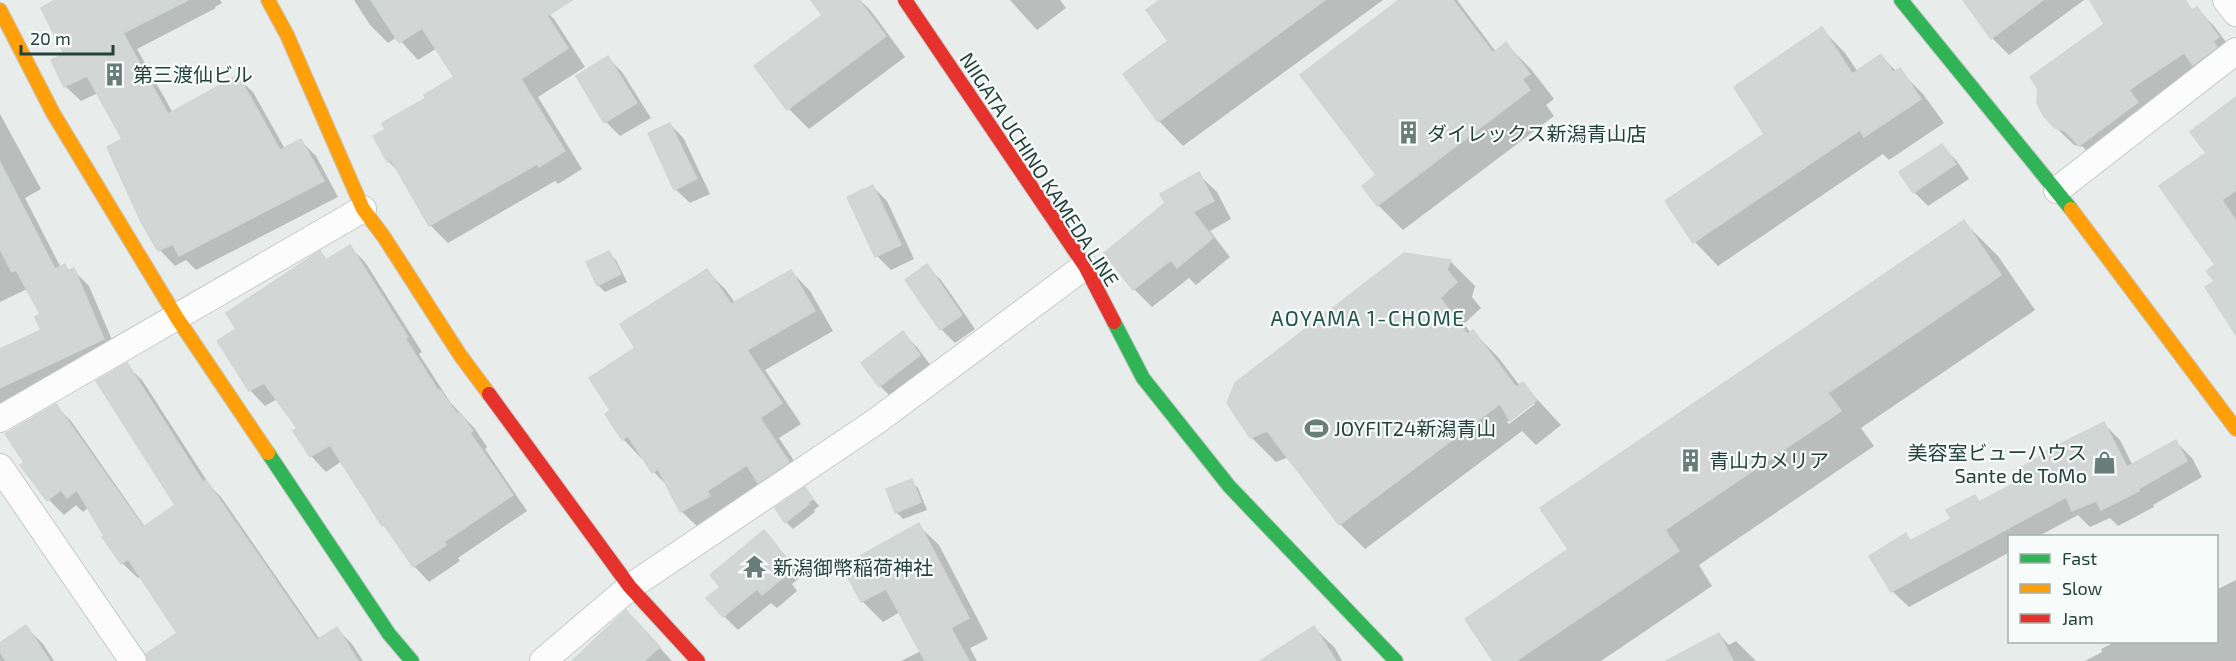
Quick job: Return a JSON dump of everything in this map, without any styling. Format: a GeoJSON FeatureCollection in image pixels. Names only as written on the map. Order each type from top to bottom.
{"type":"FeatureCollection","features":[{"type":"Feature","properties":{"kind":"street"},"geometry":{"type":"LineString","coordinates":[[268,0],[287,35],[363,209],[384,237],[460,355],[630,587],[698,661]]}},
{"type":"Feature","properties":{"kind":"street","name":"NIIGATA UCHINO KAMEDA LINE"},"geometry":{"type":"LineString","coordinates":[[905,0],[1085,266],[1143,378],[1229,486],[1396,661]]}},
{"type":"Feature","properties":{"kind":"street"},"geometry":{"type":"LineString","coordinates":[[1901,0],[2057,190],[2236,429]]}},
{"type":"Feature","properties":{"kind":"street"},"geometry":{"type":"LineString","coordinates":[[2226,0],[2236,13]]}},
{"type":"Feature","properties":{"kind":"street"},"geometry":{"type":"LineString","coordinates":[[0,10],[53,113],[177,318],[389,634],[412,661]]}},
{"type":"Feature","properties":{"kind":"street"},"geometry":{"type":"LineString","coordinates":[[2057,190],[2236,51]]}},
{"type":"Feature","properties":{"kind":"street"},"geometry":{"type":"LineString","coordinates":[[0,419],[363,209]]}},
{"type":"Feature","properties":{"kind":"street"},"geometry":{"type":"LineString","coordinates":[[543,661],[630,587],[878,420],[1085,266]]}},
{"type":"Feature","properties":{"kind":"street"},"geometry":{"type":"LineString","coordinates":[[0,466],[133,661]]}},
{"type":"Feature","properties":{"kind":"building"},"geometry":{"type":"Polygon","coordinates":[[[55,0],[188,0],[123,33],[168,114],[238,75],[280,150],[301,139],[324,181],[179,256],[173,244],[158,251],[142,224],[107,147],[122,139],[87,76],[64,87],[51,60],[64,54],[41,8],[55,0]]]}},
{"type":"Feature","properties":{"kind":"building"},"geometry":{"type":"Polygon","coordinates":[[[371,0],[572,0],[547,16],[568,48],[521,79],[565,151],[539,167],[537,164],[429,226],[391,160],[387,162],[373,136],[385,130],[382,123],[426,98],[424,95],[454,77],[422,28],[399,43],[371,0]]]}},
{"type":"Feature","properties":{"kind":"building"},"geometry":{"type":"Polygon","coordinates":[[[811,0],[859,0],[886,36],[787,110],[754,66],[822,15],[811,0]]]}},
{"type":"Feature","properties":{"kind":"building"},"geometry":{"type":"Polygon","coordinates":[[[1160,0],[1325,0],[1158,122],[1123,74],[1168,41],[1146,10],[1160,0]]]}},
{"type":"Feature","properties":{"kind":"building","name":"ダイレックス新潟青山店"},"geometry":{"type":"Polygon","coordinates":[[[1399,0],[1453,0],[1493,53],[1506,42],[1530,74],[1522,79],[1530,90],[1377,206],[1362,186],[1376,175],[1300,75],[1399,0]]]}},
{"type":"Feature","properties":{"kind":"building"},"geometry":{"type":"Polygon","coordinates":[[[1963,0],[2043,0],[1991,39],[1963,0]]]}},
{"type":"Feature","properties":{"kind":"building"},"geometry":{"type":"Polygon","coordinates":[[[2090,0],[2185,0],[2192,10],[2197,7],[2219,37],[2213,41],[2217,47],[2193,65],[2184,53],[2129,90],[2138,102],[2079,146],[2065,131],[2055,128],[2043,115],[2037,103],[2038,89],[2030,77],[2104,24],[2090,0]]]}},
{"type":"Feature","properties":{"kind":"building"},"geometry":{"type":"Polygon","coordinates":[[[1822,27],[1852,74],[1881,54],[1893,72],[1900,68],[1921,99],[1864,137],[1860,130],[1693,243],[1665,201],[1764,134],[1734,87],[1822,27]]]}},
{"type":"Feature","properties":{"kind":"building"},"geometry":{"type":"Polygon","coordinates":[[[608,56],[637,103],[604,123],[576,76],[608,56]]]}},
{"type":"Feature","properties":{"kind":"building"},"geometry":{"type":"Polygon","coordinates":[[[2236,97],[2236,190],[2222,200],[2236,221],[2236,335],[2205,287],[2214,281],[2206,271],[2215,265],[2159,186],[2206,153],[2190,132],[2236,97]]]}},
{"type":"Feature","properties":{"kind":"building"},"geometry":{"type":"Polygon","coordinates":[[[670,123],[697,179],[674,190],[648,133],[670,123]]]}},
{"type":"Feature","properties":{"kind":"building"},"geometry":{"type":"Polygon","coordinates":[[[1942,144],[1956,164],[1913,193],[1899,172],[1942,144]]]}},
{"type":"Feature","properties":{"kind":"building"},"geometry":{"type":"Polygon","coordinates":[[[0,162],[55,269],[65,264],[68,271],[74,268],[104,339],[0,388],[0,349],[41,330],[35,317],[40,314],[16,270],[12,272],[0,249],[0,162]]]}},
{"type":"Feature","properties":{"kind":"building"},"geometry":{"type":"Polygon","coordinates":[[[1199,172],[1214,201],[1193,212],[1213,238],[1177,268],[1171,260],[1133,290],[1104,253],[1165,203],[1160,194],[1199,172]]]}},
{"type":"Feature","properties":{"kind":"building"},"geometry":{"type":"Polygon","coordinates":[[[873,185],[901,245],[875,257],[847,197],[873,185]]]}},
{"type":"Feature","properties":{"kind":"building","name":"青山カメリア"},"geometry":{"type":"Polygon","coordinates":[[[1964,220],[2001,275],[1828,393],[1841,411],[1665,530],[1679,551],[1516,661],[1493,661],[1465,619],[1568,549],[1540,508],[1964,220]]]}},
{"type":"Feature","properties":{"kind":"building"},"geometry":{"type":"Polygon","coordinates":[[[350,245],[408,337],[405,338],[439,392],[440,390],[457,414],[459,412],[473,431],[470,433],[513,495],[444,542],[446,545],[413,567],[384,525],[382,526],[330,445],[310,457],[293,431],[297,428],[264,383],[249,391],[217,341],[236,329],[226,313],[320,251],[326,260],[350,245]]]}},
{"type":"Feature","properties":{"kind":"building"},"geometry":{"type":"Polygon","coordinates":[[[609,251],[621,274],[597,286],[586,262],[609,251]]]}},
{"type":"Feature","properties":{"kind":"building"},"geometry":{"type":"Polygon","coordinates":[[[1404,253],[1451,260],[1447,270],[1457,282],[1440,298],[1467,334],[1473,330],[1516,387],[1523,382],[1537,400],[1510,421],[1500,404],[1339,525],[1267,431],[1250,438],[1227,403],[1235,383],[1404,253]]]}},
{"type":"Feature","properties":{"kind":"building"},"geometry":{"type":"Polygon","coordinates":[[[927,264],[962,315],[940,330],[905,280],[927,264]]]}},
{"type":"Feature","properties":{"kind":"building"},"geometry":{"type":"Polygon","coordinates":[[[707,269],[731,304],[791,270],[815,311],[747,350],[782,403],[760,418],[789,462],[758,483],[747,465],[707,491],[710,496],[680,512],[658,469],[652,473],[628,436],[622,440],[605,414],[610,410],[589,378],[635,348],[620,324],[707,269]]]}},
{"type":"Feature","properties":{"kind":"building"},"geometry":{"type":"Polygon","coordinates":[[[903,331],[920,355],[879,387],[861,363],[903,331]]]}},
{"type":"Feature","properties":{"kind":"building"},"geometry":{"type":"Polygon","coordinates":[[[127,363],[203,482],[206,480],[317,640],[337,627],[358,661],[148,661],[146,654],[177,633],[128,559],[121,564],[102,537],[104,536],[77,490],[67,498],[61,490],[47,501],[20,465],[24,462],[5,434],[56,404],[143,527],[175,505],[96,381],[127,363]]]}},
{"type":"Feature","properties":{"kind":"building"},"geometry":{"type":"Polygon","coordinates":[[[2104,422],[2127,467],[2176,440],[2187,461],[2138,489],[2139,491],[2101,510],[2096,501],[2072,511],[2066,497],[1891,592],[1869,556],[1906,533],[1910,541],[1951,519],[1946,510],[1975,495],[1979,502],[2023,479],[2017,470],[2046,451],[2104,422]]]}},
{"type":"Feature","properties":{"kind":"building"},"geometry":{"type":"Polygon","coordinates":[[[912,479],[921,502],[895,513],[886,489],[912,479]]]}},
{"type":"Feature","properties":{"kind":"building"},"geometry":{"type":"Polygon","coordinates":[[[805,487],[813,499],[785,523],[775,508],[805,487]]]}},
{"type":"Feature","properties":{"kind":"building"},"geometry":{"type":"Polygon","coordinates":[[[919,523],[969,618],[951,628],[969,661],[925,661],[886,589],[861,602],[842,566],[919,523]]]}},
{"type":"Feature","properties":{"kind":"building"},"geometry":{"type":"Polygon","coordinates":[[[764,530],[789,561],[778,570],[784,577],[762,595],[757,589],[723,617],[706,598],[720,587],[710,575],[764,530]]]}},
{"type":"Feature","properties":{"kind":"building"},"geometry":{"type":"Polygon","coordinates":[[[626,610],[660,647],[644,661],[572,661],[626,610]]]}},
{"type":"Feature","properties":{"kind":"building"},"geometry":{"type":"Polygon","coordinates":[[[26,625],[50,661],[6,661],[0,652],[0,643],[26,625]]]}},
{"type":"Feature","properties":{"kind":"building"},"geometry":{"type":"Polygon","coordinates":[[[1314,626],[1336,661],[1260,661],[1314,626]]]}},
{"type":"Feature","properties":{"kind":"building"},"geometry":{"type":"Polygon","coordinates":[[[1719,633],[1733,661],[1666,661],[1719,633]]]}},
{"type":"Feature","properties":{"kind":"traffic: fast"},"geometry":{"type":"LineString","coordinates":[[1901,0],[2071,209]]}},
{"type":"Feature","properties":{"kind":"traffic: fast"},"geometry":{"type":"LineString","coordinates":[[1114,322],[1143,378],[1229,486],[1396,661]]}},
{"type":"Feature","properties":{"kind":"traffic: fast"},"geometry":{"type":"LineString","coordinates":[[268,453],[389,634],[412,661]]}},
{"type":"Feature","properties":{"kind":"traffic: slow"},"geometry":{"type":"LineString","coordinates":[[268,0],[287,35],[363,209],[384,237],[460,355],[489,394]]}},
{"type":"Feature","properties":{"kind":"traffic: slow"},"geometry":{"type":"LineString","coordinates":[[0,10],[53,113],[177,318],[268,453]]}},
{"type":"Feature","properties":{"kind":"traffic: slow"},"geometry":{"type":"LineString","coordinates":[[2071,209],[2236,429]]}},
{"type":"Feature","properties":{"kind":"traffic: jam"},"geometry":{"type":"LineString","coordinates":[[905,0],[1085,266],[1114,322]]}},
{"type":"Feature","properties":{"kind":"traffic: jam"},"geometry":{"type":"LineString","coordinates":[[489,394],[630,587],[698,661]]}},
{"type":"Feature","properties":{"kind":"place","name":"第三渡仙ビル"},"geometry":{"type":"Point","coordinates":[115,74]}},
{"type":"Feature","properties":{"kind":"place","name":"ダイレックス新潟青山店"},"geometry":{"type":"Point","coordinates":[1409,133]}},
{"type":"Feature","properties":{"kind":"place","name":"JOYFIT24新潟青山"},"geometry":{"type":"Point","coordinates":[1316,428]}},
{"type":"Feature","properties":{"kind":"place","name":"青山カメリア"},"geometry":{"type":"Point","coordinates":[1691,460]}},
{"type":"Feature","properties":{"kind":"place","name":"美容室ビューハウス Sante de ToMo"},"geometry":{"type":"Point","coordinates":[2105,463]}},
{"type":"Feature","properties":{"kind":"place","name":"新潟御幣稲荷神社"},"geometry":{"type":"Point","coordinates":[755,567]}},
{"type":"Feature","properties":{"kind":"district","name":"AOYAMA 1-CHOME"},"geometry":{"type":"Point","coordinates":[1368,317]}}]}
